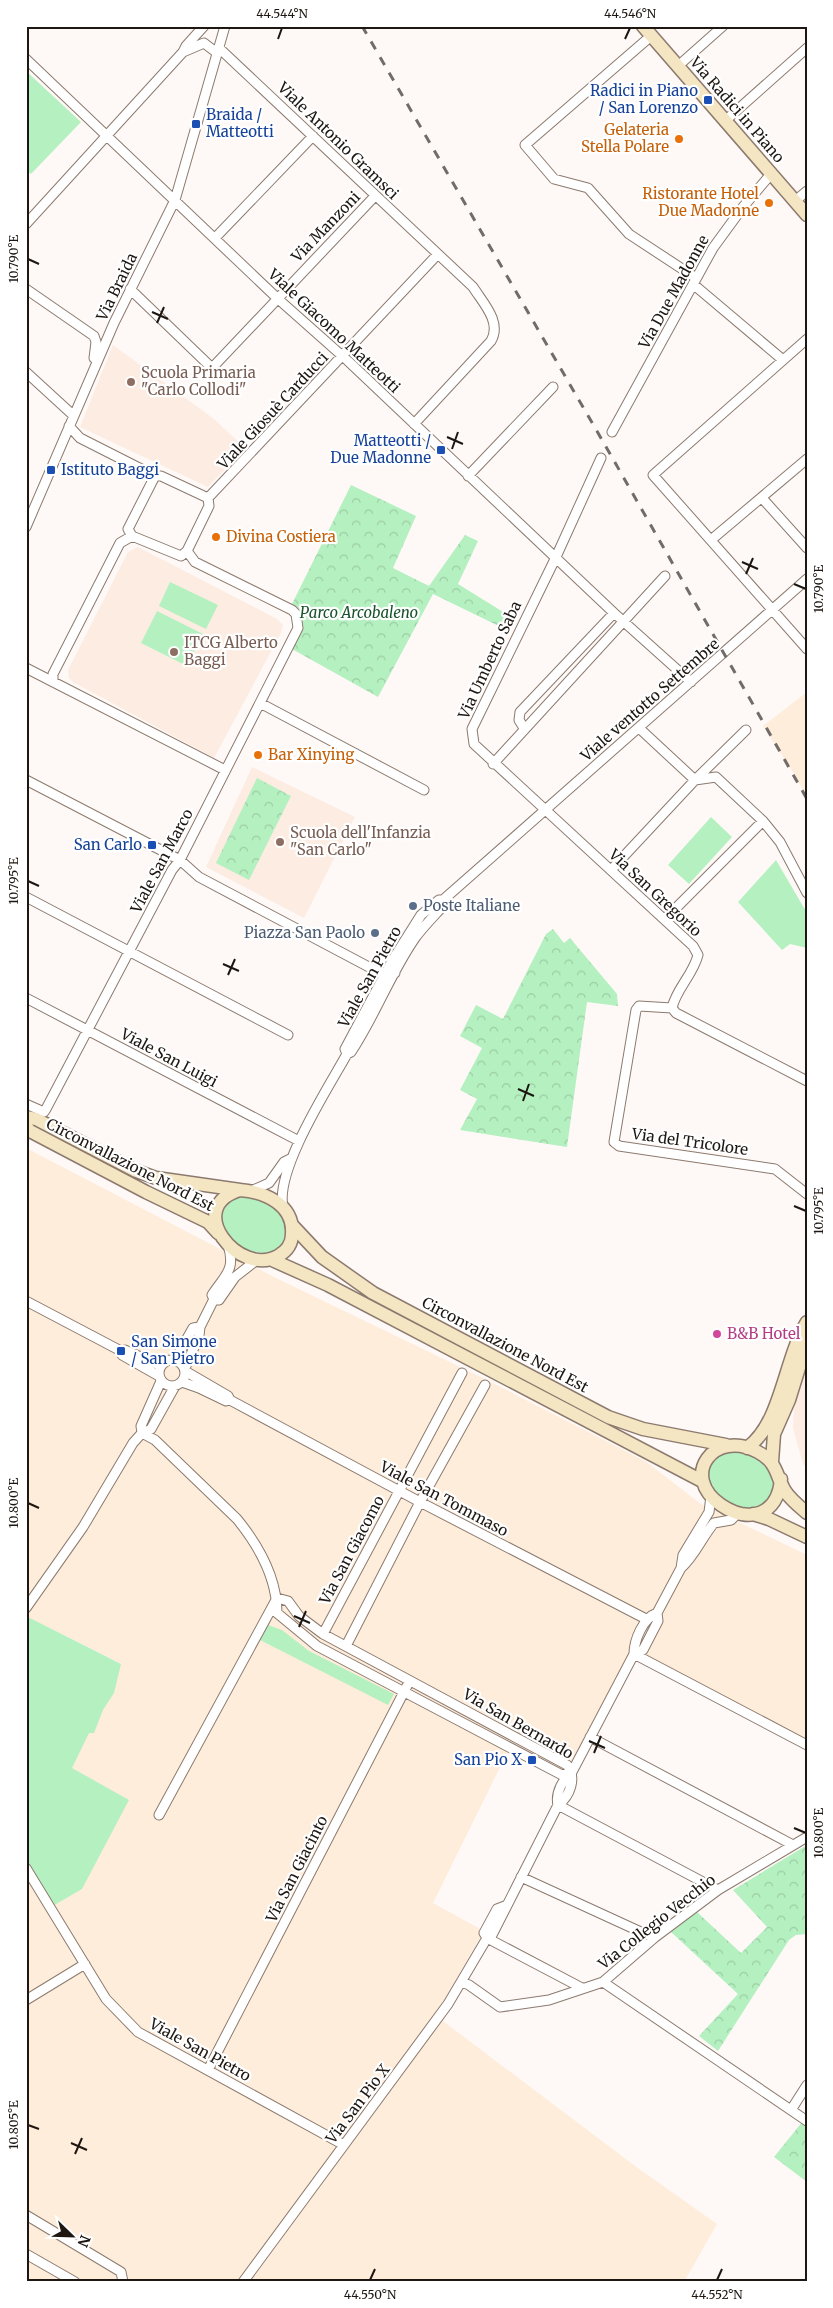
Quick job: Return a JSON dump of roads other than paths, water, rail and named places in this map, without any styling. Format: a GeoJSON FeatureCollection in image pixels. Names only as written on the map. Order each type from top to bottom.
{"type":"FeatureCollection","features":[{"type":"Feature","properties":{"kind":"main road","name":"Via Radici in Piano"},"geometry":{"type":"LineString","coordinates":[[647,31],[807,215]]}},
{"type":"Feature","properties":{"kind":"main road","name":"Circonvallazione Nord Est"},"geometry":{"type":"LineString","coordinates":[[31,1121],[134,1170],[156,1178],[246,1190]]}},
{"type":"Feature","properties":{"kind":"main road","name":"Circonvallazione Nord Est"},"geometry":{"type":"LineString","coordinates":[[31,1121],[146,1192],[208,1222],[218,1233]]}},
{"type":"Feature","properties":{"kind":"main road"},"geometry":{"type":"LineString","coordinates":[[246,1190],[260,1192],[283,1206],[292,1225],[292,1238],[287,1248],[278,1256],[264,1259],[249,1257],[228,1245],[218,1233],[215,1219],[220,1203],[226,1196],[246,1190]]}},
{"type":"Feature","properties":{"kind":"main road","name":"Circonvallazione Nord Est"},"geometry":{"type":"LineString","coordinates":[[292,1225],[322,1257],[373,1293],[600,1413],[643,1429],[747,1448],[756,1451],[772,1462]]}},
{"type":"Feature","properties":{"kind":"main road","name":"Circonvallazione Nord Est"},"geometry":{"type":"LineString","coordinates":[[264,1259],[328,1285],[702,1481]]}},
{"type":"Feature","properties":{"kind":"main road"},"geometry":{"type":"LineString","coordinates":[[747,1448],[754,1443],[770,1420],[788,1362],[807,1322]]}},
{"type":"Feature","properties":{"kind":"main road"},"geometry":{"type":"LineString","coordinates":[[807,1342],[789,1400],[774,1434],[772,1462],[785,1492],[807,1513]]}},
{"type":"Feature","properties":{"kind":"main road"},"geometry":{"type":"LineString","coordinates":[[726,1445],[712,1451],[707,1457],[704,1464],[702,1481],[711,1496],[720,1504],[738,1513],[763,1513],[771,1507],[778,1496],[781,1479]]}},
{"type":"Feature","properties":{"kind":"main road"},"geometry":{"type":"LineString","coordinates":[[753,1514],[769,1519],[807,1538]]}},
{"type":"Feature","properties":{"kind":"street"},"geometry":{"type":"LineString","coordinates":[[26,224],[183,52],[193,31],[204,26]]}},
{"type":"Feature","properties":{"kind":"street","name":"Via Braida"},"geometry":{"type":"LineString","coordinates":[[27,523],[119,311],[175,200],[226,26]]}},
{"type":"Feature","properties":{"kind":"street"},"geometry":{"type":"LineString","coordinates":[[678,66],[723,26]]}},
{"type":"Feature","properties":{"kind":"street"},"geometry":{"type":"LineString","coordinates":[[647,31],[525,145],[552,178],[585,186],[629,234],[694,281],[783,360]]}},
{"type":"Feature","properties":{"kind":"street"},"geometry":{"type":"LineString","coordinates":[[183,52],[204,43],[218,51]]}},
{"type":"Feature","properties":{"kind":"street"},"geometry":{"type":"LineString","coordinates":[[726,120],[807,48]]}},
{"type":"Feature","properties":{"kind":"street","name":"Viale Antonio Gramsci"},"geometry":{"type":"LineString","coordinates":[[218,51],[313,136],[472,287],[496,324],[496,334],[491,341],[414,424]]}},
{"type":"Feature","properties":{"kind":"street","name":"Viale Giacomo Matteotti"},"geometry":{"type":"LineString","coordinates":[[26,59],[108,135],[112,143],[342,356],[614,613],[691,682]]}},
{"type":"Feature","properties":{"kind":"street"},"geometry":{"type":"LineString","coordinates":[[215,238],[313,136]]}},
{"type":"Feature","properties":{"kind":"street","name":"Via Due Madonne"},"geometry":{"type":"LineString","coordinates":[[612,432],[713,248],[742,207],[771,174]]}},
{"type":"Feature","properties":{"kind":"street"},"geometry":{"type":"LineString","coordinates":[[795,201],[807,191]]}},
{"type":"Feature","properties":{"kind":"street","name":"Via Manzoni"},"geometry":{"type":"LineString","coordinates":[[130,289],[212,368],[375,196]]}},
{"type":"Feature","properties":{"kind":"street","name":"Viale Giosuè Carducci"},"geometry":{"type":"LineString","coordinates":[[208,498],[438,254]]}},
{"type":"Feature","properties":{"kind":"street"},"geometry":{"type":"LineString","coordinates":[[26,289],[94,336],[96,342],[94,360],[96,365]]}},
{"type":"Feature","properties":{"kind":"street"},"geometry":{"type":"LineString","coordinates":[[94,336],[105,330],[115,313],[119,311]]}},
{"type":"Feature","properties":{"kind":"street"},"geometry":{"type":"LineString","coordinates":[[807,339],[653,475],[807,649]]}},
{"type":"Feature","properties":{"kind":"street"},"geometry":{"type":"LineString","coordinates":[[26,372],[74,416]]}},
{"type":"Feature","properties":{"kind":"street"},"geometry":{"type":"LineString","coordinates":[[468,476],[553,386]]}},
{"type":"Feature","properties":{"kind":"street"},"geometry":{"type":"LineString","coordinates":[[69,426],[80,438],[155,476],[161,476],[208,498],[209,506],[187,551],[181,556],[132,536],[128,529],[155,476]]}},
{"type":"Feature","properties":{"kind":"street","name":"Via Umberto Saba"},"geometry":{"type":"LineString","coordinates":[[545,810],[474,744],[472,729],[556,557],[601,458]]}},
{"type":"Feature","properties":{"kind":"street"},"geometry":{"type":"LineString","coordinates":[[711,540],[807,459]]}},
{"type":"Feature","properties":{"kind":"street"},"geometry":{"type":"LineString","coordinates":[[762,498],[807,548]]}},
{"type":"Feature","properties":{"kind":"street"},"geometry":{"type":"LineString","coordinates":[[53,682],[53,674],[120,543],[132,536]]}},
{"type":"Feature","properties":{"kind":"street","name":"Viale San Marco"},"geometry":{"type":"LineString","coordinates":[[31,1121],[89,1031],[172,870],[180,860],[298,628],[298,621],[292,610],[195,562],[187,551]]}},
{"type":"Feature","properties":{"kind":"street"},"geometry":{"type":"LineString","coordinates":[[494,764],[524,728],[665,576]]}},
{"type":"Feature","properties":{"kind":"street","name":"Viale ventotto Settembre"},"geometry":{"type":"LineString","coordinates":[[443,900],[807,580]]}},
{"type":"Feature","properties":{"kind":"street"},"geometry":{"type":"LineString","coordinates":[[524,728],[519,720],[520,712],[614,613]]}},
{"type":"Feature","properties":{"kind":"street"},"geometry":{"type":"LineString","coordinates":[[26,668],[225,770]]}},
{"type":"Feature","properties":{"kind":"street"},"geometry":{"type":"LineString","coordinates":[[260,703],[424,790]]}},
{"type":"Feature","properties":{"kind":"street"},"geometry":{"type":"LineString","coordinates":[[639,728],[696,780]]}},
{"type":"Feature","properties":{"kind":"street"},"geometry":{"type":"LineString","coordinates":[[612,870],[696,780],[746,730]]}},
{"type":"Feature","properties":{"kind":"street"},"geometry":{"type":"LineString","coordinates":[[696,780],[716,777],[763,821],[780,842],[807,893]]}},
{"type":"Feature","properties":{"kind":"street"},"geometry":{"type":"LineString","coordinates":[[26,780],[180,860],[199,877],[384,975],[395,973]]}},
{"type":"Feature","properties":{"kind":"street","name":"Via San Gregorio"},"geometry":{"type":"LineString","coordinates":[[545,810],[693,946],[698,955],[696,965],[673,1001],[672,1008]]}},
{"type":"Feature","properties":{"kind":"street"},"geometry":{"type":"LineString","coordinates":[[665,919],[763,821]]}},
{"type":"Feature","properties":{"kind":"street"},"geometry":{"type":"LineString","coordinates":[[26,897],[288,1034]]}},
{"type":"Feature","properties":{"kind":"street","name":"Viale San Pietro"},"geometry":{"type":"LineString","coordinates":[[290,1159],[347,1054],[351,1052],[359,1039],[416,938],[443,906],[443,900],[439,900],[421,915],[384,975],[345,1049],[347,1054]]}},
{"type":"Feature","properties":{"kind":"street"},"geometry":{"type":"LineString","coordinates":[[377,1007],[376,1001],[386,980],[384,975]]}},
{"type":"Feature","properties":{"kind":"street","name":"Viale San Luigi"},"geometry":{"type":"LineString","coordinates":[[26,998],[299,1141]]}},
{"type":"Feature","properties":{"kind":"street","name":"Via del Tricolore"},"geometry":{"type":"LineString","coordinates":[[672,1008],[639,1006],[636,1010],[614,1142],[620,1146],[775,1169],[807,1194]]}},
{"type":"Feature","properties":{"kind":"street"},"geometry":{"type":"LineString","coordinates":[[672,1008],[676,1013],[807,1081]]}},
{"type":"Feature","properties":{"kind":"street"},"geometry":{"type":"LineString","coordinates":[[26,1104],[31,1121]]}},
{"type":"Feature","properties":{"kind":"street"},"geometry":{"type":"LineString","coordinates":[[246,1190],[269,1183],[284,1162],[290,1159]]}},
{"type":"Feature","properties":{"kind":"street"},"geometry":{"type":"LineString","coordinates":[[283,1206],[281,1198],[290,1159]]}},
{"type":"Feature","properties":{"kind":"street"},"geometry":{"type":"LineString","coordinates":[[26,1608],[82,1526],[133,1443],[142,1433],[151,1429],[178,1384],[198,1336],[200,1326],[214,1299],[212,1294],[226,1276],[232,1261],[228,1245]]}},
{"type":"Feature","properties":{"kind":"street"},"geometry":{"type":"LineString","coordinates":[[214,1299],[219,1300],[235,1277],[264,1259]]}},
{"type":"Feature","properties":{"kind":"street"},"geometry":{"type":"LineString","coordinates":[[26,1301],[121,1351],[125,1350],[161,1366]]}},
{"type":"Feature","properties":{"kind":"street"},"geometry":{"type":"LineString","coordinates":[[175,1360],[193,1328],[200,1326]]}},
{"type":"Feature","properties":{"kind":"street"},"geometry":{"type":"LineString","coordinates":[[121,1351],[122,1355],[160,1378],[167,1386],[178,1384]]}},
{"type":"Feature","properties":{"kind":"street"},"geometry":{"type":"LineString","coordinates":[[142,1433],[141,1426],[160,1378],[161,1366],[167,1360],[175,1360],[185,1370]]}},
{"type":"Feature","properties":{"kind":"street","name":"Viale San Tommaso"},"geometry":{"type":"LineString","coordinates":[[185,1370],[228,1396],[230,1400],[399,1491],[646,1619]]}},
{"type":"Feature","properties":{"kind":"street","name":"Via San Giacomo"},"geometry":{"type":"LineString","coordinates":[[323,1634],[462,1372]]}},
{"type":"Feature","properties":{"kind":"street","name":"Viale San Tommaso"},"geometry":{"type":"LineString","coordinates":[[178,1384],[199,1388],[226,1401],[230,1400]]}},
{"type":"Feature","properties":{"kind":"street"},"geometry":{"type":"LineString","coordinates":[[346,1646],[420,1502],[485,1385]]}},
{"type":"Feature","properties":{"kind":"street","name":"Via San Bernardo"},"geometry":{"type":"LineString","coordinates":[[142,1433],[155,1440],[237,1519],[261,1552],[276,1589],[277,1613],[317,1646],[404,1690],[562,1775],[572,1772],[567,1765],[323,1634],[299,1616],[288,1601],[277,1598]]}},
{"type":"Feature","properties":{"kind":"street","name":"Via San Pio X"},"geometry":{"type":"LineString","coordinates":[[634,1654],[643,1650],[658,1621],[656,1613],[681,1568],[683,1555],[709,1512],[711,1496]]}},
{"type":"Feature","properties":{"kind":"street","name":"Via San Pio X"},"geometry":{"type":"LineString","coordinates":[[681,1568],[688,1562],[699,1542],[714,1523],[731,1520],[738,1513]]}},
{"type":"Feature","properties":{"kind":"street"},"geometry":{"type":"LineString","coordinates":[[159,1815],[277,1598]]}},
{"type":"Feature","properties":{"kind":"street","name":"Via San Pio X"},"geometry":{"type":"LineString","coordinates":[[243,2282],[462,1982],[487,1938],[484,1933],[497,1909],[504,1906],[558,1805],[556,1797],[566,1777],[572,1772],[634,1654],[634,1644],[646,1619],[649,1615],[656,1613]]}},
{"type":"Feature","properties":{"kind":"street"},"geometry":{"type":"LineString","coordinates":[[634,1654],[807,1744]]}},
{"type":"Feature","properties":{"kind":"street","name":"Via San Giacinto"},"geometry":{"type":"LineString","coordinates":[[208,2070],[409,1680]]}},
{"type":"Feature","properties":{"kind":"street"},"geometry":{"type":"LineString","coordinates":[[590,1737],[793,1845]]}},
{"type":"Feature","properties":{"kind":"street"},"geometry":{"type":"LineString","coordinates":[[558,1805],[718,1890]]}},
{"type":"Feature","properties":{"kind":"street","name":"Via Collegio Vecchio"},"geometry":{"type":"LineString","coordinates":[[462,1982],[500,2007],[548,2000],[603,1982],[654,1938],[718,1890],[807,1837]]}},
{"type":"Feature","properties":{"kind":"street","name":"Viale San Pietro"},"geometry":{"type":"LineString","coordinates":[[26,1868],[106,1998],[138,2032],[344,2145]]}},
{"type":"Feature","properties":{"kind":"street"},"geometry":{"type":"LineString","coordinates":[[521,1877],[654,1938]]}},
{"type":"Feature","properties":{"kind":"street"},"geometry":{"type":"LineString","coordinates":[[487,1938],[582,1988]]}},
{"type":"Feature","properties":{"kind":"street"},"geometry":{"type":"LineString","coordinates":[[26,2000],[85,1964]]}},
{"type":"Feature","properties":{"kind":"street"},"geometry":{"type":"LineString","coordinates":[[603,1982],[807,2121]]}},
{"type":"Feature","properties":{"kind":"street"},"geometry":{"type":"LineString","coordinates":[[791,2110],[807,2085]]}},
{"type":"Feature","properties":{"kind":"street"},"geometry":{"type":"LineString","coordinates":[[26,2215],[121,2272],[123,2282]]}},
{"type":"Feature","properties":{"kind":"street"},"geometry":{"type":"LineString","coordinates":[[26,2254],[75,2282]]}},
{"type":"Feature","properties":{"kind":"railway"},"geometry":{"type":"LineString","coordinates":[[362,26],[605,445],[807,799]]}},
{"type":"Feature","properties":{"kind":"place","name":"Radici in Piano / San Lorenzo"},"geometry":{"type":"Point","coordinates":[708,100]}},
{"type":"Feature","properties":{"kind":"place","name":"Braida / Matteotti"},"geometry":{"type":"Point","coordinates":[196,124]}},
{"type":"Feature","properties":{"kind":"place","name":"Gelateria Stella Polare"},"geometry":{"type":"Point","coordinates":[679,139]}},
{"type":"Feature","properties":{"kind":"place","name":"Ristorante Hotel Due Madonne"},"geometry":{"type":"Point","coordinates":[769,203]}},
{"type":"Feature","properties":{"kind":"place","name":"Scuola Primaria \"Carlo Collodi\""},"geometry":{"type":"Point","coordinates":[131,382]}},
{"type":"Feature","properties":{"kind":"place","name":"Matteotti / Due Madonne"},"geometry":{"type":"Point","coordinates":[441,450]}},
{"type":"Feature","properties":{"kind":"place","name":"Istituto Baggi"},"geometry":{"type":"Point","coordinates":[51,470]}},
{"type":"Feature","properties":{"kind":"place","name":"Divina Costiera"},"geometry":{"type":"Point","coordinates":[216,537]}},
{"type":"Feature","properties":{"kind":"place","name":"ITCG Alberto Baggi"},"geometry":{"type":"Point","coordinates":[174,652]}},
{"type":"Feature","properties":{"kind":"place","name":"Bar Xinying"},"geometry":{"type":"Point","coordinates":[258,755]}},
{"type":"Feature","properties":{"kind":"place","name":"Scuola dell'Infanzia \"San Carlo\""},"geometry":{"type":"Point","coordinates":[280,842]}},
{"type":"Feature","properties":{"kind":"place","name":"San Carlo"},"geometry":{"type":"Point","coordinates":[152,845]}},
{"type":"Feature","properties":{"kind":"place","name":"Poste Italiane"},"geometry":{"type":"Point","coordinates":[413,906]}},
{"type":"Feature","properties":{"kind":"place","name":"Piazza San Paolo"},"geometry":{"type":"Point","coordinates":[375,933]}},
{"type":"Feature","properties":{"kind":"place","name":"B&B Hotel"},"geometry":{"type":"Point","coordinates":[717,1334]}},
{"type":"Feature","properties":{"kind":"place","name":"San Simone / San Pietro"},"geometry":{"type":"Point","coordinates":[121,1351]}},
{"type":"Feature","properties":{"kind":"place","name":"San Pio X"},"geometry":{"type":"Point","coordinates":[532,1760]}},
{"type":"Feature","properties":{"kind":"park label","name":"Parco Arcobaleno"},"geometry":{"type":"Point","coordinates":[359,613]}}]}
